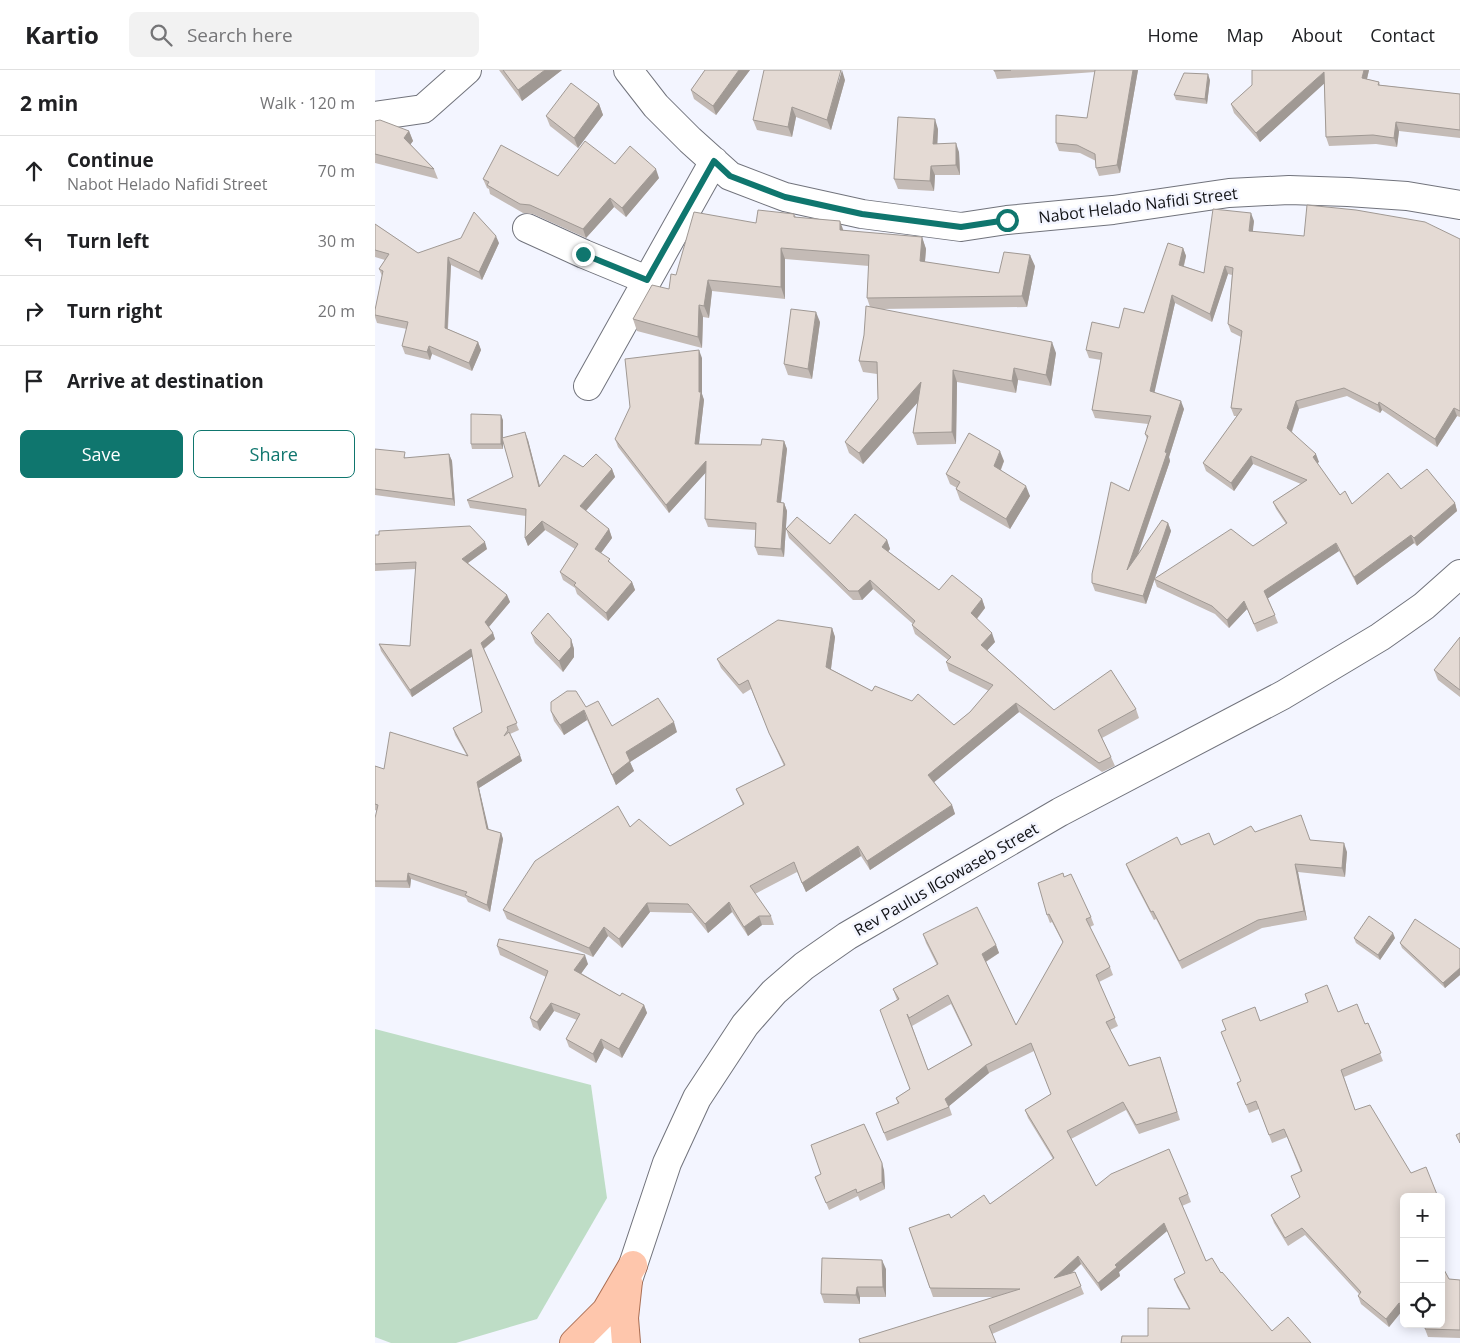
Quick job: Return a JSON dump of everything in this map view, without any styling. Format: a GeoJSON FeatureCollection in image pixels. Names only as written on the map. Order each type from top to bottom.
{"type":"FeatureCollection","features":[{"type":"Feature","properties":{"kind":"main road"},"geometry":{"type":"LineString","coordinates":[[575,1343],[606,1310],[630,1272]]}},
{"type":"Feature","properties":{"kind":"main road"},"geometry":{"type":"LineString","coordinates":[[626,1343],[624,1318],[630,1272]]}},
{"type":"Feature","properties":{"kind":"street"},"geometry":{"type":"LineString","coordinates":[[375,116],[423,109],[467,70]]}},
{"type":"Feature","properties":{"kind":"street","name":"Nabot Helado Nafidi Street"},"geometry":{"type":"LineString","coordinates":[[628,70],[656,106],[730,176],[785,197],[862,214],[961,227],[1007,220],[1113,210],[1229,193],[1289,190],[1407,196],[1460,206]]}},
{"type":"Feature","properties":{"kind":"street"},"geometry":{"type":"LineString","coordinates":[[588,386],[714,161]]}},
{"type":"Feature","properties":{"kind":"street"},"geometry":{"type":"LineString","coordinates":[[527,228],[583,254],[647,280]]}},
{"type":"Feature","properties":{"kind":"street","name":"Rev Paulus ǁGowaseb Street"},"geometry":{"type":"LineString","coordinates":[[607,1343],[667,1163],[697,1098],[745,1024],[774,992],[804,966],[847,936],[1060,812],[1283,695],[1380,637],[1423,606],[1460,574]]}},
{"type":"Feature","properties":{"kind":"green space"},"geometry":{"type":"Polygon","coordinates":[[[375,1029],[591,1085],[607,1198],[537,1319],[456,1343],[391,1343],[375,1337],[375,1029]]]}},
{"type":"Feature","properties":{"kind":"building"},"geometry":{"type":"Polygon","coordinates":[[[503,70],[545,70],[518,90],[503,70]]]}},
{"type":"Feature","properties":{"kind":"building"},"geometry":{"type":"Polygon","coordinates":[[[705,70],[739,70],[713,106],[691,90],[705,70]]]}},
{"type":"Feature","properties":{"kind":"building"},"geometry":{"type":"Polygon","coordinates":[[[764,70],[841,70],[827,120],[792,107],[788,127],[753,120],[764,70]]]}},
{"type":"Feature","properties":{"kind":"building"},"geometry":{"type":"Polygon","coordinates":[[[1095,70],[1133,70],[1117,165],[1096,168],[1095,154],[1077,145],[1056,143],[1056,115],[1087,118],[1095,70]]]}},
{"type":"Feature","properties":{"kind":"building"},"geometry":{"type":"Polygon","coordinates":[[[1252,70],[1364,70],[1362,78],[1379,82],[1378,85],[1460,94],[1460,130],[1396,122],[1394,138],[1373,135],[1326,137],[1324,72],[1256,133],[1231,104],[1252,85],[1252,70]]]}},
{"type":"Feature","properties":{"kind":"building"},"geometry":{"type":"Polygon","coordinates":[[[1184,73],[1208,74],[1205,99],[1174,95],[1184,73]]]}},
{"type":"Feature","properties":{"kind":"building"},"geometry":{"type":"Polygon","coordinates":[[[571,83],[599,104],[574,138],[546,116],[571,83]]]}},
{"type":"Feature","properties":{"kind":"building"},"geometry":{"type":"Polygon","coordinates":[[[898,117],[935,119],[933,144],[956,143],[956,165],[931,166],[930,181],[894,179],[898,117]]]}},
{"type":"Feature","properties":{"kind":"building"},"geometry":{"type":"Polygon","coordinates":[[[380,120],[409,131],[404,138],[434,169],[375,154],[375,121],[380,120]]]}},
{"type":"Feature","properties":{"kind":"building"},"geometry":{"type":"Polygon","coordinates":[[[585,141],[615,164],[630,146],[656,169],[622,208],[610,198],[583,229],[530,205],[520,204],[487,185],[489,182],[483,179],[501,145],[558,176],[585,141]]]}},
{"type":"Feature","properties":{"kind":"building"},"geometry":{"type":"Polygon","coordinates":[[[1307,205],[1356,210],[1425,222],[1460,239],[1460,411],[1454,408],[1435,439],[1379,402],[1378,405],[1344,388],[1296,401],[1287,428],[1316,454],[1313,457],[1340,495],[1345,491],[1352,504],[1388,473],[1401,489],[1427,469],[1455,503],[1414,538],[1411,535],[1354,577],[1336,543],[1264,591],[1275,615],[1254,624],[1244,601],[1227,620],[1212,606],[1154,579],[1231,529],[1253,546],[1287,523],[1273,502],[1307,480],[1251,456],[1231,483],[1203,463],[1242,409],[1231,408],[1242,331],[1228,324],[1233,268],[1225,266],[1210,314],[1172,295],[1150,391],[1181,401],[1165,452],[1167,453],[1127,570],[1162,520],[1168,523],[1143,596],[1092,583],[1092,574],[1111,482],[1129,491],[1148,436],[1145,434],[1151,416],[1092,410],[1102,353],[1086,350],[1092,322],[1119,328],[1124,308],[1144,313],[1168,243],[1183,248],[1179,265],[1204,273],[1213,209],[1251,213],[1249,231],[1304,236],[1307,205]]]}},
{"type":"Feature","properties":{"kind":"building"},"geometry":{"type":"Polygon","coordinates":[[[758,210],[794,214],[794,217],[840,221],[840,230],[922,237],[920,261],[999,273],[1004,252],[1030,255],[1022,296],[867,298],[869,255],[781,248],[781,287],[708,280],[704,306],[699,305],[698,337],[633,319],[652,285],[669,289],[671,274],[676,275],[694,212],[756,223],[758,210]]]}},
{"type":"Feature","properties":{"kind":"building"},"geometry":{"type":"Polygon","coordinates":[[[474,212],[496,236],[479,272],[448,257],[445,328],[478,342],[469,363],[429,346],[427,352],[402,346],[408,322],[375,315],[383,271],[379,269],[389,254],[375,250],[375,224],[418,253],[461,238],[474,212]]]}},
{"type":"Feature","properties":{"kind":"building"},"geometry":{"type":"Polygon","coordinates":[[[866,306],[1052,342],[1046,375],[1014,368],[1012,381],[953,370],[952,432],[913,433],[921,382],[859,453],[845,442],[878,399],[877,362],[859,361],[864,335],[866,306]]]}},
{"type":"Feature","properties":{"kind":"building"},"geometry":{"type":"Polygon","coordinates":[[[791,309],[816,312],[808,369],[784,364],[791,309]]]}},
{"type":"Feature","properties":{"kind":"building"},"geometry":{"type":"Polygon","coordinates":[[[699,350],[699,392],[701,392],[695,444],[761,445],[762,439],[784,441],[777,502],[784,503],[781,549],[755,547],[756,523],[705,519],[706,461],[666,505],[615,439],[630,407],[625,359],[699,350]]]}},
{"type":"Feature","properties":{"kind":"building"},"geometry":{"type":"Polygon","coordinates":[[[471,414],[501,415],[501,444],[471,444],[471,414]]]}},
{"type":"Feature","properties":{"kind":"building"},"geometry":{"type":"Polygon","coordinates":[[[525,432],[539,487],[564,455],[583,467],[596,454],[612,469],[580,506],[609,529],[595,549],[610,559],[608,561],[632,582],[606,613],[574,585],[576,583],[560,572],[578,544],[542,521],[525,538],[526,509],[467,500],[513,477],[502,438],[525,432]]]}},
{"type":"Feature","properties":{"kind":"building"},"geometry":{"type":"Polygon","coordinates":[[[969,433],[1000,451],[994,466],[1026,486],[1006,519],[956,489],[960,482],[946,474],[969,433]]]}},
{"type":"Feature","properties":{"kind":"building"},"geometry":{"type":"Polygon","coordinates":[[[375,449],[405,452],[404,458],[449,454],[453,499],[375,489],[375,449]]]}},
{"type":"Feature","properties":{"kind":"building"},"geometry":{"type":"Polygon","coordinates":[[[855,514],[887,540],[882,547],[939,590],[952,575],[982,599],[971,613],[992,633],[981,645],[1054,710],[1111,670],[1136,709],[1098,730],[1111,757],[1099,763],[1016,703],[928,775],[952,805],[867,861],[858,846],[802,883],[794,862],[750,886],[771,916],[759,916],[744,927],[729,902],[705,924],[688,904],[647,903],[619,939],[604,927],[589,948],[503,910],[535,861],[618,806],[630,827],[639,819],[670,846],[744,804],[736,789],[785,765],[769,733],[748,680],[739,685],[717,659],[778,620],[832,628],[826,667],[872,691],[875,686],[912,701],[918,694],[954,725],[970,712],[993,685],[946,662],[951,657],[912,625],[915,621],[870,580],[858,591],[849,591],[786,529],[797,517],[830,544],[855,514]]]}},
{"type":"Feature","properties":{"kind":"building"},"geometry":{"type":"Polygon","coordinates":[[[470,526],[485,542],[462,559],[507,595],[485,622],[493,633],[481,643],[517,723],[507,727],[508,730],[504,736],[509,732],[520,755],[477,782],[487,829],[501,833],[487,905],[465,895],[467,892],[408,873],[407,881],[375,881],[375,818],[378,805],[375,804],[375,766],[384,769],[390,732],[468,756],[453,728],[482,712],[471,649],[410,690],[379,644],[410,646],[416,562],[375,564],[375,535],[379,535],[379,531],[470,526]]]}},
{"type":"Feature","properties":{"kind":"building"},"geometry":{"type":"Polygon","coordinates":[[[548,613],[571,639],[571,647],[559,661],[531,633],[548,613]]]}},
{"type":"Feature","properties":{"kind":"building"},"geometry":{"type":"Polygon","coordinates":[[[1460,637],[1460,690],[1434,670],[1460,637]]]}},
{"type":"Feature","properties":{"kind":"building"},"geometry":{"type":"Polygon","coordinates":[[[567,691],[576,691],[586,707],[598,701],[612,726],[658,698],[674,722],[626,752],[630,761],[612,775],[584,710],[560,725],[551,711],[551,702],[567,691]]]}},
{"type":"Feature","properties":{"kind":"building"},"geometry":{"type":"Polygon","coordinates":[[[1301,815],[1310,840],[1344,843],[1342,868],[1295,864],[1304,911],[1258,920],[1179,961],[1126,864],[1177,837],[1181,845],[1209,833],[1214,845],[1251,826],[1255,832],[1301,815]]]}},
{"type":"Feature","properties":{"kind":"building"},"geometry":{"type":"Polygon","coordinates":[[[1063,873],[1064,877],[1071,874],[1091,917],[1086,919],[1110,967],[1096,975],[1115,1018],[1106,1022],[1129,1066],[1160,1057],[1177,1112],[1136,1125],[1123,1102],[1067,1131],[1096,1186],[1111,1174],[1169,1149],[1188,1194],[1179,1198],[1206,1261],[1212,1258],[1221,1273],[1272,1331],[1288,1317],[1311,1343],[1121,1343],[1122,1336],[1148,1336],[1148,1308],[1190,1309],[1174,1279],[1185,1273],[1164,1223],[1115,1265],[1117,1267],[1098,1283],[1078,1256],[1054,1278],[1075,1272],[1081,1286],[989,1326],[996,1343],[860,1343],[859,1339],[1020,1289],[930,1288],[909,1228],[949,1214],[951,1218],[984,1195],[990,1204],[1054,1158],[1025,1110],[1051,1094],[1031,1043],[986,1065],[945,1099],[949,1107],[884,1133],[876,1113],[899,1103],[896,1098],[910,1089],[880,1010],[899,999],[893,989],[938,964],[923,934],[977,907],[996,945],[982,954],[1016,1025],[1063,942],[1049,914],[1047,915],[1038,883],[1063,873]],[[948,995],[909,1018],[907,1014],[928,1070],[972,1045],[948,995]]]}},
{"type":"Feature","properties":{"kind":"building"},"geometry":{"type":"Polygon","coordinates":[[[1369,916],[1393,933],[1378,955],[1354,938],[1369,916]]]}},
{"type":"Feature","properties":{"kind":"building"},"geometry":{"type":"Polygon","coordinates":[[[1415,919],[1460,949],[1460,968],[1443,983],[1400,943],[1415,919]]]}},
{"type":"Feature","properties":{"kind":"building"},"geometry":{"type":"Polygon","coordinates":[[[499,939],[585,955],[574,970],[620,996],[622,993],[644,1005],[619,1049],[601,1039],[593,1054],[566,1039],[580,1014],[551,1003],[537,1022],[530,1018],[548,971],[497,946],[499,939]]]}},
{"type":"Feature","properties":{"kind":"building"},"geometry":{"type":"Polygon","coordinates":[[[1327,985],[1338,1012],[1357,1004],[1365,1024],[1368,1023],[1381,1053],[1341,1070],[1355,1110],[1370,1105],[1411,1173],[1426,1167],[1436,1193],[1400,1193],[1400,1304],[1386,1319],[1358,1296],[1361,1292],[1302,1228],[1285,1238],[1271,1215],[1300,1197],[1291,1176],[1302,1171],[1284,1129],[1269,1135],[1256,1101],[1246,1105],[1237,1083],[1241,1081],[1221,1032],[1226,1030],[1222,1020],[1255,1007],[1260,1021],[1308,1002],[1305,994],[1327,985]]]}},
{"type":"Feature","properties":{"kind":"building"},"geometry":{"type":"Polygon","coordinates":[[[864,1124],[882,1163],[882,1182],[857,1193],[856,1189],[826,1203],[815,1177],[821,1174],[811,1145],[864,1124]]]}},
{"type":"Feature","properties":{"kind":"building"},"geometry":{"type":"Polygon","coordinates":[[[1460,1133],[1460,1143],[1456,1135],[1460,1133]]]}},
{"type":"Feature","properties":{"kind":"building"},"geometry":{"type":"Polygon","coordinates":[[[822,1258],[882,1260],[883,1287],[857,1287],[856,1295],[821,1294],[822,1258]]]}},
{"type":"Feature","properties":{"kind":"building"},"geometry":{"type":"Polygon","coordinates":[[[1445,1272],[1449,1279],[1460,1280],[1460,1330],[1425,1329],[1445,1328],[1445,1272]]]}},
{"type":"Feature","properties":{"kind":"route"},"geometry":{"type":"LineString","coordinates":[[583,254],[647,280],[714,161],[730,176],[785,197],[862,214],[961,227],[1007,220]]}}]}
